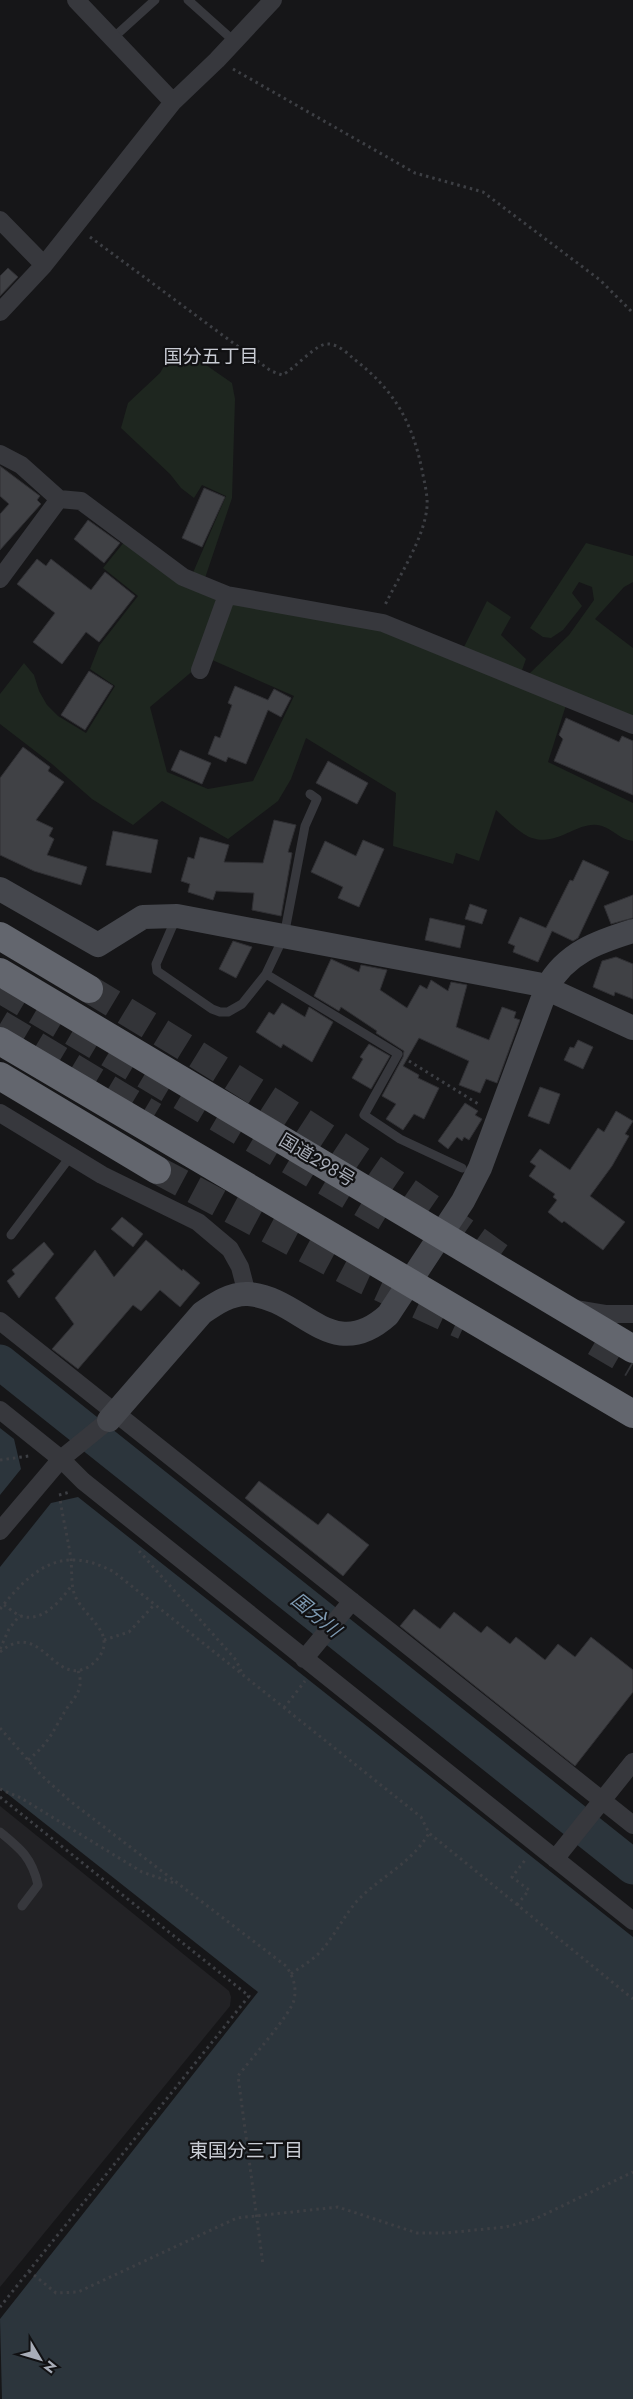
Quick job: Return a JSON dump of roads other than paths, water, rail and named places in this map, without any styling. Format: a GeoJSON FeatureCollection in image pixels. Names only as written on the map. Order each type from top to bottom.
{"type":"FeatureCollection","features":[{"type":"Feature","properties":{"kind":"highway"},"geometry":{"type":"LineString","coordinates":[[0,936],[89,989]]}},
{"type":"Feature","properties":{"kind":"highway","name":"国道298号"},"geometry":{"type":"LineString","coordinates":[[0,972],[633,1348]]}},
{"type":"Feature","properties":{"kind":"highway"},"geometry":{"type":"LineString","coordinates":[[0,1041],[633,1414]]}},
{"type":"Feature","properties":{"kind":"highway"},"geometry":{"type":"LineString","coordinates":[[0,1076],[157,1170]]}},
{"type":"Feature","properties":{"kind":"street"},"geometry":{"type":"LineString","coordinates":[[76,0],[173,102]]}},
{"type":"Feature","properties":{"kind":"street"},"geometry":{"type":"LineString","coordinates":[[0,312],[44,265],[173,102],[235,42],[273,0]]}},
{"type":"Feature","properties":{"kind":"street"},"geometry":{"type":"LineString","coordinates":[[0,220],[44,265]]}},
{"type":"Feature","properties":{"kind":"street"},"geometry":{"type":"LineString","coordinates":[[0,454],[21,466],[59,499],[81,501],[183,577],[227,596],[376,622],[633,726]]}},
{"type":"Feature","properties":{"kind":"street"},"geometry":{"type":"LineString","coordinates":[[0,579],[59,499]]}},
{"type":"Feature","properties":{"kind":"street"},"geometry":{"type":"LineString","coordinates":[[200,670],[227,596]]}},
{"type":"Feature","properties":{"kind":"street"},"geometry":{"type":"LineString","coordinates":[[0,889],[98,945],[143,917],[177,916],[537,984],[633,1028]]}},
{"type":"Feature","properties":{"kind":"street"},"geometry":{"type":"LineString","coordinates":[[0,1531],[68,1454],[112,1417],[202,1313],[216,1303],[234,1296],[247,1294],[267,1298],[312,1324],[333,1333],[351,1335],[375,1327],[388,1315],[411,1284],[442,1235],[480,1168],[547,988],[555,972],[578,954],[611,938],[633,931]]}},
{"type":"Feature","properties":{"kind":"street"},"geometry":{"type":"LineString","coordinates":[[0,1113],[70,1157],[198,1222],[230,1249],[240,1267],[247,1294]]}},
{"type":"Feature","properties":{"kind":"street"},"geometry":{"type":"LineString","coordinates":[[556,1304],[585,1311],[633,1314]]}},
{"type":"Feature","properties":{"kind":"street"},"geometry":{"type":"LineString","coordinates":[[0,1321],[112,1417],[601,1802],[633,1825]]}},
{"type":"Feature","properties":{"kind":"street"},"geometry":{"type":"LineString","coordinates":[[0,1410],[68,1454],[82,1481],[304,1659],[560,1853],[633,1920]]}},
{"type":"Feature","properties":{"kind":"street"},"geometry":{"type":"LineString","coordinates":[[304,1659],[349,1604]]}},
{"type":"Feature","properties":{"kind":"street"},"geometry":{"type":"LineString","coordinates":[[560,1853],[633,1762]]}},
{"type":"Feature","properties":{"kind":"lane"},"geometry":{"type":"LineString","coordinates":[[113,38],[155,0]]}},
{"type":"Feature","properties":{"kind":"lane"},"geometry":{"type":"LineString","coordinates":[[188,0],[235,42]]}},
{"type":"Feature","properties":{"kind":"lane"},"geometry":{"type":"LineString","coordinates":[[177,916],[156,964],[157,971],[212,1009],[228,1012],[242,1004],[266,974],[284,936],[304,826],[317,799],[310,794]]}},
{"type":"Feature","properties":{"kind":"lane"},"geometry":{"type":"LineString","coordinates":[[266,974],[398,1054],[364,1115],[400,1138],[462,1168]]}},
{"type":"Feature","properties":{"kind":"lane"},"geometry":{"type":"LineString","coordinates":[[11,1235],[70,1157]]}},
{"type":"Feature","properties":{"kind":"lane"},"geometry":{"type":"LineString","coordinates":[[0,1832],[22,1850],[34,1867],[38,1885],[22,1906]]}},
{"type":"Feature","properties":{"kind":"waterway","name":"国分川"},"geometry":{"type":"LineString","coordinates":[[0,1362],[633,1867]]}},
{"type":"Feature","properties":{"kind":"tunnel"},"geometry":{"type":"LineString","coordinates":[[0,989],[397,1224]]}},
{"type":"Feature","properties":{"kind":"tunnel"},"geometry":{"type":"LineString","coordinates":[[89,989],[195,1053],[300,1120],[403,1188],[504,1260]]}},
{"type":"Feature","properties":{"kind":"tunnel"},"geometry":{"type":"LineString","coordinates":[[0,1024],[154,1116]]}},
{"type":"Feature","properties":{"kind":"tunnel"},"geometry":{"type":"LineString","coordinates":[[157,1170],[362,1279],[464,1326]]}},
{"type":"Feature","properties":{"kind":"tunnel"},"geometry":{"type":"LineString","coordinates":[[595,1342],[633,1364]]}},
{"type":"Feature","properties":{"kind":"district","name":"国分五丁目"},"geometry":{"type":"Point","coordinates":[211,356]}},
{"type":"Feature","properties":{"kind":"district","name":"東国分三丁目"},"geometry":{"type":"Point","coordinates":[246,2150]}}]}
